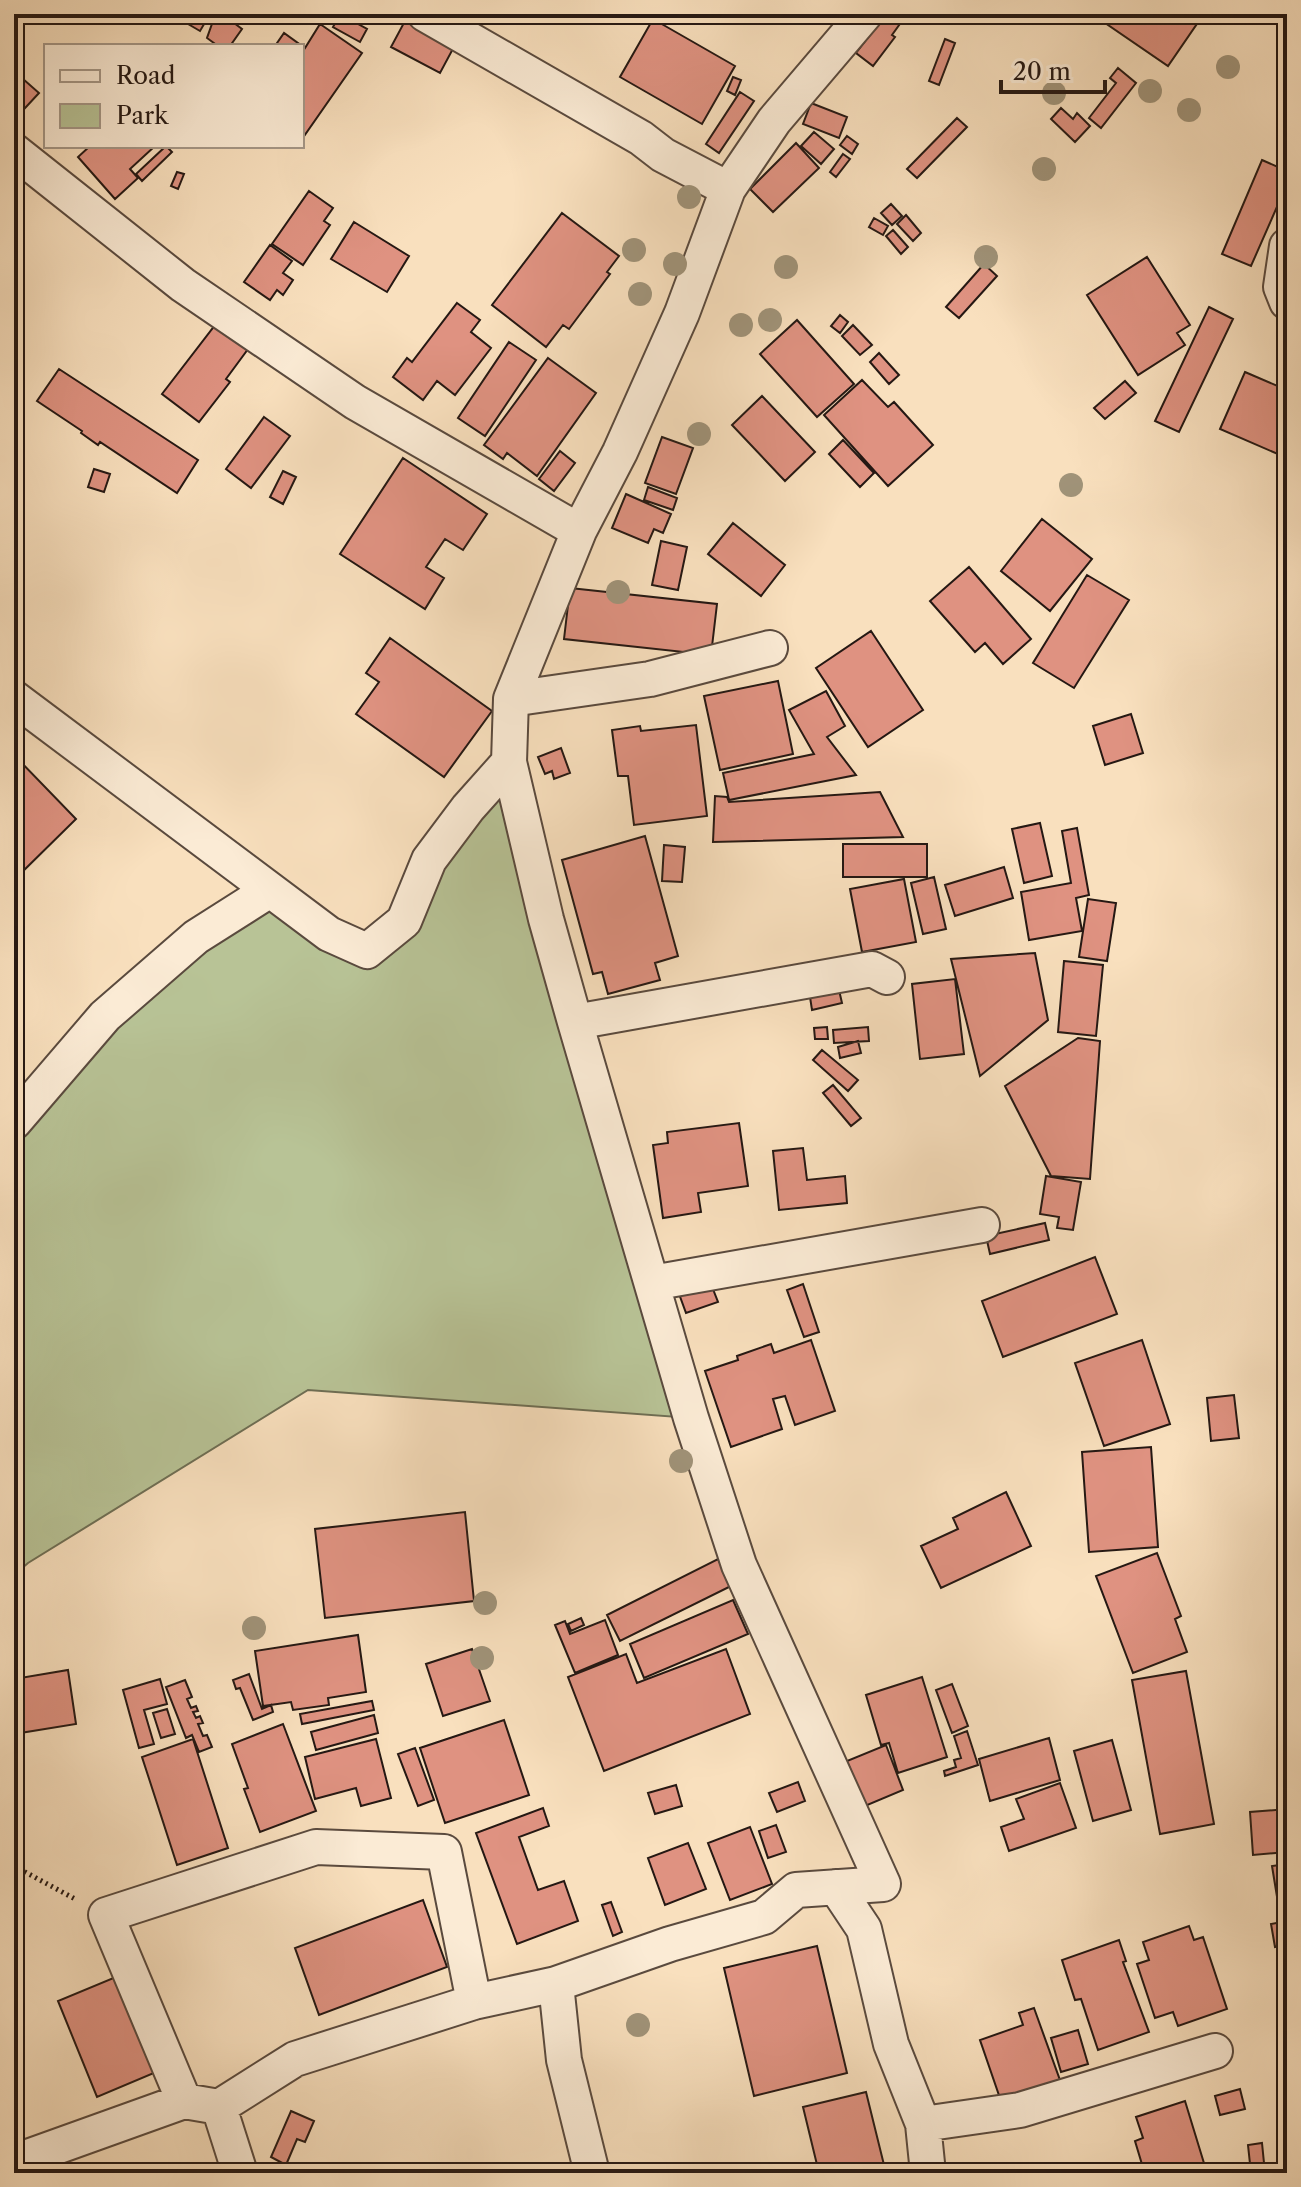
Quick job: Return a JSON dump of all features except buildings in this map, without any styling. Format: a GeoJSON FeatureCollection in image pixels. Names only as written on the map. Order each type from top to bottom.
{"type":"FeatureCollection","features":[{"type":"Feature","properties":{"kind":"street"},"geometry":{"type":"LineString","coordinates":[[425,14],[641,138],[663,155],[728,189]]}},
{"type":"Feature","properties":{"kind":"street"},"geometry":{"type":"LineString","coordinates":[[14,2162],[184,2101],[219,2107],[295,2059],[474,2002],[556,1984],[670,1944],[764,1917],[796,1890],[883,1884],[739,1565],[691,1418],[575,1022],[546,919],[509,762],[511,699],[579,531],[620,452],[682,313],[728,189],[774,121],[865,14]]}},
{"type":"Feature","properties":{"kind":"street"},"geometry":{"type":"LineString","coordinates":[[14,151],[183,285],[355,402],[579,531]]}},
{"type":"Feature","properties":{"kind":"street"},"geometry":{"type":"LineString","coordinates":[[1287,246],[1281,287],[1287,302]]}},
{"type":"Feature","properties":{"kind":"street"},"geometry":{"type":"LineString","coordinates":[[511,699],[650,679],[770,648]]}},
{"type":"Feature","properties":{"kind":"street"},"geometry":{"type":"LineString","coordinates":[[14,698],[329,934],[367,951],[404,921],[429,860],[468,808],[509,762]]}},
{"type":"Feature","properties":{"kind":"street"},"geometry":{"type":"LineString","coordinates":[[14,1122],[105,1016],[196,937],[270,890]]}},
{"type":"Feature","properties":{"kind":"street"},"geometry":{"type":"LineString","coordinates":[[575,1022],[872,969],[887,977]]}},
{"type":"Feature","properties":{"kind":"street"},"geometry":{"type":"LineString","coordinates":[[652,1283],[982,1225]]}},
{"type":"Feature","properties":{"kind":"street"},"geometry":{"type":"LineString","coordinates":[[184,2101],[106,1915],[316,1847],[444,1852],[474,2002]]}},
{"type":"Feature","properties":{"kind":"street"},"geometry":{"type":"LineString","coordinates":[[836,1887],[864,1929],[891,2044],[923,2124],[928,2173]]}},
{"type":"Feature","properties":{"kind":"street"},"geometry":{"type":"LineString","coordinates":[[556,1984],[564,2060],[592,2173]]}},
{"type":"Feature","properties":{"kind":"street"},"geometry":{"type":"LineString","coordinates":[[923,2124],[1020,2110],[1215,2051]]}},
{"type":"Feature","properties":{"kind":"street"},"geometry":{"type":"LineString","coordinates":[[219,2107],[240,2173]]}},
{"type":"Feature","properties":{"kind":"path"},"geometry":{"type":"LineString","coordinates":[[14,1866],[106,1915]]}},
{"type":"Feature","properties":{"kind":"green space"},"geometry":{"type":"Polygon","coordinates":[[[509,762],[691,1418],[308,1390],[28,1563],[14,1575],[14,1122],[105,1016],[270,890],[367,951],[509,762]]]}}]}
